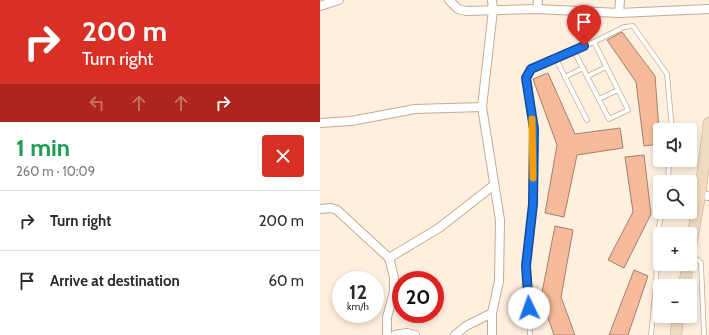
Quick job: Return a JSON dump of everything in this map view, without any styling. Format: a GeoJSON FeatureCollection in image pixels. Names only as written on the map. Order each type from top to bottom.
{"type":"FeatureCollection","features":[{"type":"Feature","properties":{"kind":"main road"},"geometry":{"type":"LineString","coordinates":[[696,227],[704,195],[709,123]]}},
{"type":"Feature","properties":{"kind":"main road"},"geometry":{"type":"LineString","coordinates":[[676,335],[677,323]]}},
{"type":"Feature","properties":{"kind":"street"},"geometry":{"type":"LineString","coordinates":[[320,6],[339,0]]}},
{"type":"Feature","properties":{"kind":"street"},"geometry":{"type":"LineString","coordinates":[[450,0],[458,9],[466,11],[537,9],[619,14],[709,9]]}},
{"type":"Feature","properties":{"kind":"street"},"geometry":{"type":"LineString","coordinates":[[492,0],[493,10],[482,107],[500,220],[499,281],[492,313],[492,335]]}},
{"type":"Feature","properties":{"kind":"street"},"geometry":{"type":"LineString","coordinates":[[537,9],[538,0]]}},
{"type":"Feature","properties":{"kind":"street"},"geometry":{"type":"LineString","coordinates":[[619,14],[620,0]]}},
{"type":"Feature","properties":{"kind":"street"},"geometry":{"type":"LineString","coordinates":[[320,123],[351,121],[415,110],[482,107]]}},
{"type":"Feature","properties":{"kind":"street"},"geometry":{"type":"LineString","coordinates":[[389,258],[439,228],[494,185]]}},
{"type":"Feature","properties":{"kind":"street"},"geometry":{"type":"LineString","coordinates":[[320,209],[331,208],[337,210],[389,258],[394,277],[394,292],[387,317],[387,335]]}},
{"type":"Feature","properties":{"kind":"street"},"geometry":{"type":"LineString","coordinates":[[455,335],[466,326],[492,313]]}},
{"type":"Feature","properties":{"kind":"street"},"geometry":{"type":"LineString","coordinates":[[395,335],[407,333],[415,335]]}},
{"type":"Feature","properties":{"kind":"lane"},"geometry":{"type":"LineString","coordinates":[[530,335],[526,266],[533,204],[534,129],[526,78],[531,69],[594,42],[624,27],[633,26],[667,74],[671,123]]}},
{"type":"Feature","properties":{"kind":"lane"},"geometry":{"type":"LineString","coordinates":[[574,51],[610,119],[628,110],[594,42]]}},
{"type":"Feature","properties":{"kind":"lane"},"geometry":{"type":"LineString","coordinates":[[556,58],[587,120]]}},
{"type":"Feature","properties":{"kind":"lane"},"geometry":{"type":"LineString","coordinates":[[588,76],[606,67]]}},
{"type":"Feature","properties":{"kind":"lane"},"geometry":{"type":"LineString","coordinates":[[565,77],[583,68]]}},
{"type":"Feature","properties":{"kind":"lane"},"geometry":{"type":"LineString","coordinates":[[599,99],[618,90]]}},
{"type":"Feature","properties":{"kind":"lane"},"geometry":{"type":"LineString","coordinates":[[651,335],[656,284],[658,231],[661,219]]}},
{"type":"Feature","properties":{"kind":"lane"},"geometry":{"type":"LineString","coordinates":[[697,260],[701,263],[704,335]]}},
{"type":"Feature","properties":{"kind":"building"},"geometry":{"type":"Polygon","coordinates":[[[622,32],[655,76],[658,123],[653,123],[653,145],[644,146],[636,82],[607,40],[622,32]]]}},
{"type":"Feature","properties":{"kind":"building"},"geometry":{"type":"Polygon","coordinates":[[[548,73],[575,134],[620,128],[623,148],[577,155],[564,217],[545,213],[557,145],[533,79],[548,73]]]}},
{"type":"Feature","properties":{"kind":"building"},"geometry":{"type":"Polygon","coordinates":[[[644,155],[651,214],[624,268],[608,260],[633,212],[625,157],[644,155]]]}},
{"type":"Feature","properties":{"kind":"building"},"geometry":{"type":"Polygon","coordinates":[[[555,226],[573,230],[561,297],[575,335],[554,335],[541,298],[555,226]]]}},
{"type":"Feature","properties":{"kind":"building"},"geometry":{"type":"Polygon","coordinates":[[[634,270],[648,276],[628,335],[609,335],[634,270]]]}},
{"type":"Feature","properties":{"kind":"slow traffic"},"geometry":{"type":"LineString","coordinates":[[532,119],[534,129],[533,178]]}},
{"type":"Feature","properties":{"kind":"route"},"geometry":{"type":"LineString","coordinates":[[529,308],[526,266],[533,204],[534,129],[526,78],[531,69],[584,46]]}}]}
